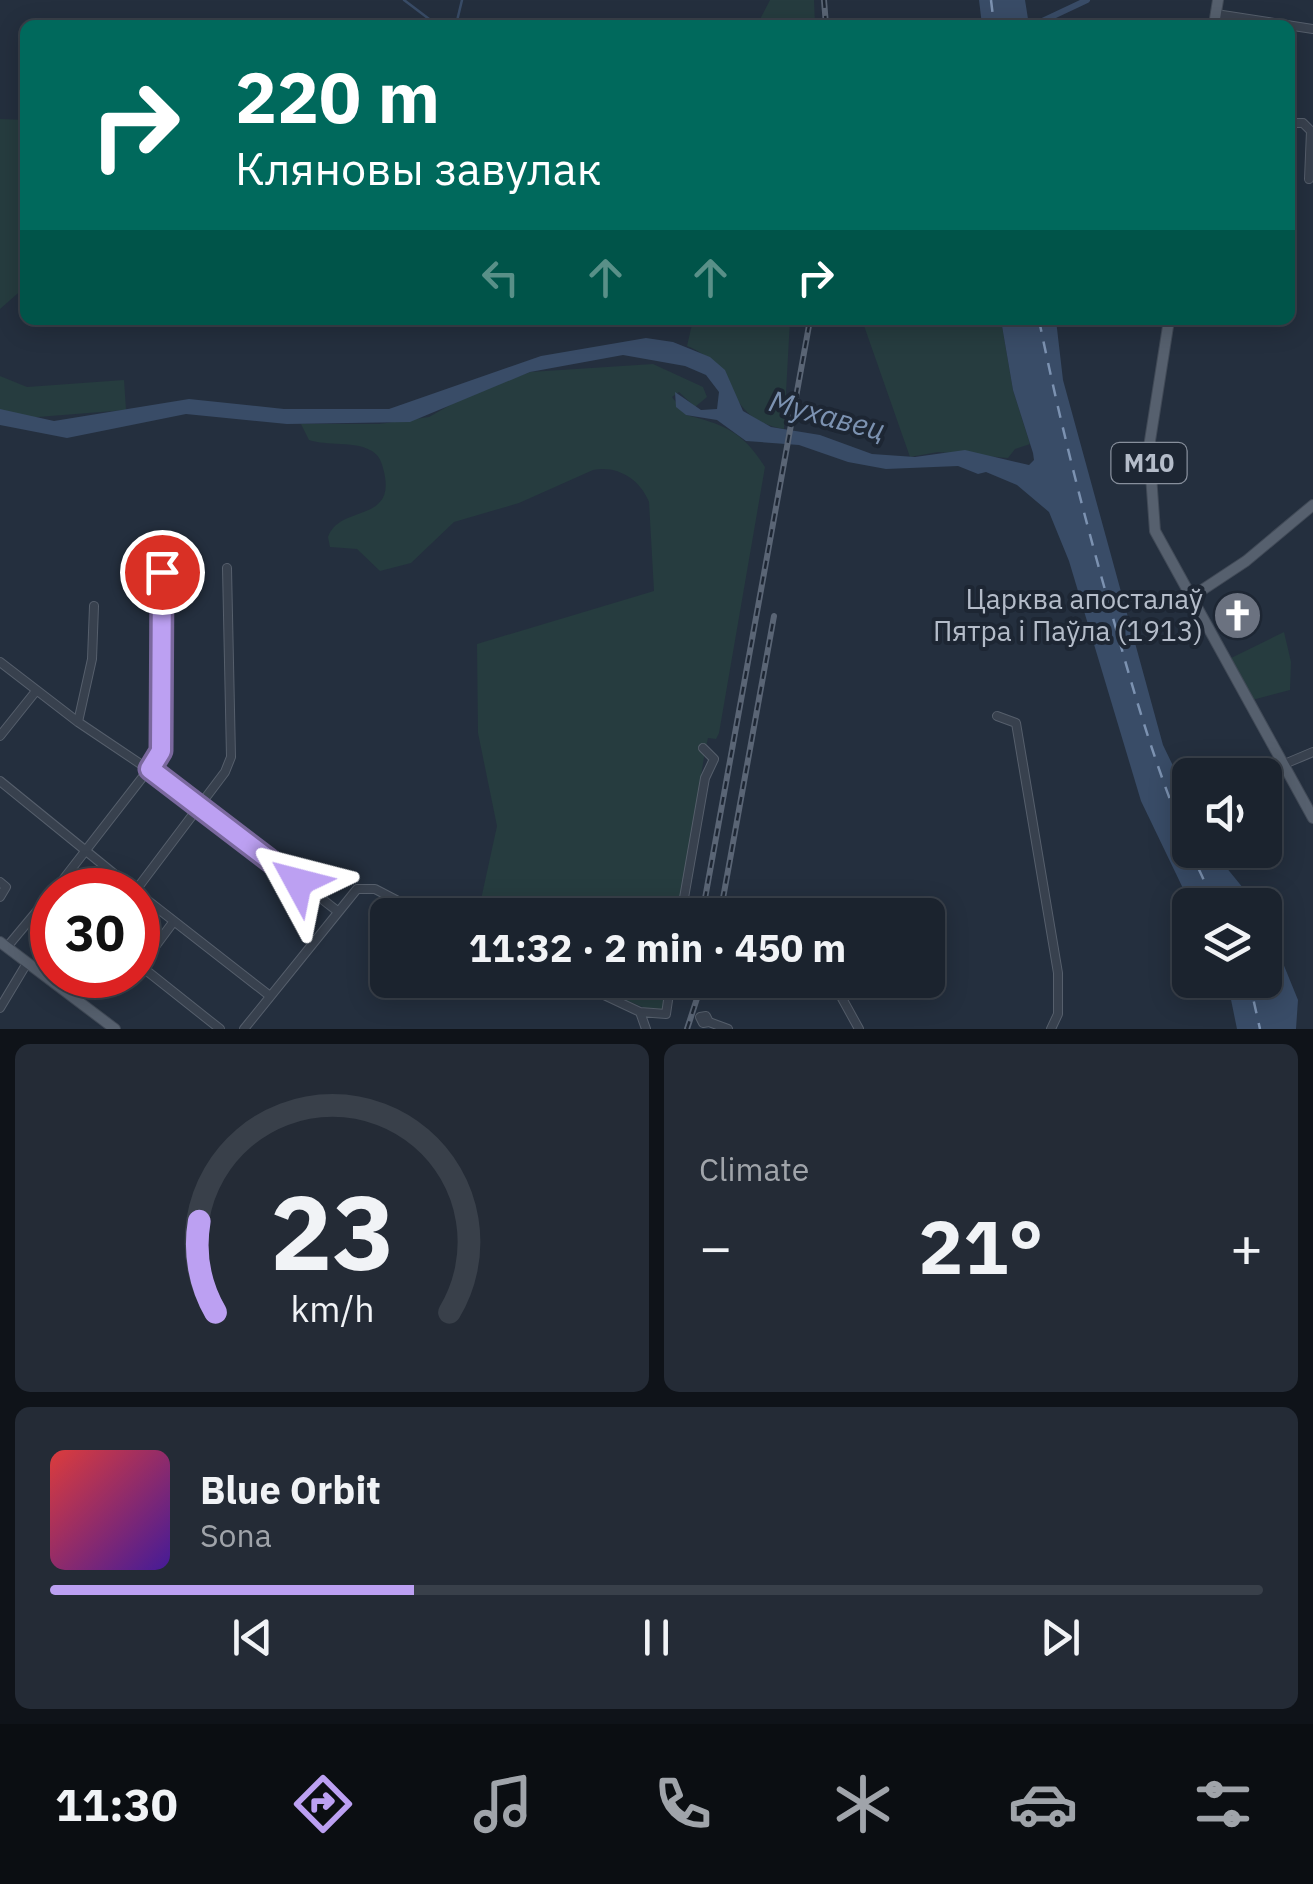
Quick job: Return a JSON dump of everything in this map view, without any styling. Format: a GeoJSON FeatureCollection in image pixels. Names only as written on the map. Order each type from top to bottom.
{"type":"FeatureCollection","features":[{"type":"Feature","properties":{"kind":"main road"},"geometry":{"type":"LineString","coordinates":[[1215,19],[1218,0]]}},
{"type":"Feature","properties":{"kind":"main road","name":"М10"},"geometry":{"type":"LineString","coordinates":[[1168,325],[1149,447],[1150,510],[1158,541],[1279,758]]}},
{"type":"Feature","properties":{"kind":"main road"},"geometry":{"type":"LineString","coordinates":[[1190,598],[1246,561],[1313,505]]}},
{"type":"Feature","properties":{"kind":"main road","name":"М10"},"geometry":{"type":"LineString","coordinates":[[1282,764],[1313,818]]}},
{"type":"Feature","properties":{"kind":"main road"},"geometry":{"type":"LineString","coordinates":[[4,945],[30,964]]}},
{"type":"Feature","properties":{"kind":"main road"},"geometry":{"type":"LineString","coordinates":[[75,998],[115,1029]]}},
{"type":"Feature","properties":{"kind":"street"},"geometry":{"type":"LineString","coordinates":[[1295,122],[1312,130],[1309,179]]}},
{"type":"Feature","properties":{"kind":"street"},"geometry":{"type":"LineString","coordinates":[[153,868],[230,757],[227,568]]}},
{"type":"Feature","properties":{"kind":"street"},"geometry":{"type":"LineString","coordinates":[[74,868],[161,751],[162,572]]}},
{"type":"Feature","properties":{"kind":"street"},"geometry":{"type":"LineString","coordinates":[[78,722],[92,660],[94,606]]}},
{"type":"Feature","properties":{"kind":"street"},"geometry":{"type":"LineString","coordinates":[[0,662],[78,722],[200,804],[336,910]]}},
{"type":"Feature","properties":{"kind":"street"},"geometry":{"type":"LineString","coordinates":[[0,736],[36,690]]}},
{"type":"Feature","properties":{"kind":"street"},"geometry":{"type":"LineString","coordinates":[[997,716],[1016,723],[1019,738],[1058,973],[1058,1014],[1051,1029]]}},
{"type":"Feature","properties":{"kind":"street"},"geometry":{"type":"LineString","coordinates":[[684,898],[705,778],[714,758],[703,748]]}},
{"type":"Feature","properties":{"kind":"street"},"geometry":{"type":"LineString","coordinates":[[1282,764],[1313,752]]}},
{"type":"Feature","properties":{"kind":"street"},"geometry":{"type":"LineString","coordinates":[[0,781],[108,868]]}},
{"type":"Feature","properties":{"kind":"street"},"geometry":{"type":"LineString","coordinates":[[0,882],[6,887],[0,898]]}},
{"type":"Feature","properties":{"kind":"street"},"geometry":{"type":"LineString","coordinates":[[244,1029],[336,910],[357,889],[368,887],[390,898]]}},
{"type":"Feature","properties":{"kind":"street"},"geometry":{"type":"LineString","coordinates":[[160,910],[270,996]]}},
{"type":"Feature","properties":{"kind":"street"},"geometry":{"type":"LineString","coordinates":[[4,945],[30,917]]}},
{"type":"Feature","properties":{"kind":"street"},"geometry":{"type":"LineString","coordinates":[[174,921],[145,960],[147,971],[220,1029]]}},
{"type":"Feature","properties":{"kind":"street"},"geometry":{"type":"LineString","coordinates":[[0,1008],[27,962]]}},
{"type":"Feature","properties":{"kind":"street"},"geometry":{"type":"LineString","coordinates":[[610,998],[640,1012],[666,1014]]}},
{"type":"Feature","properties":{"kind":"street"},"geometry":{"type":"LineString","coordinates":[[666,1025],[668,998]]}},
{"type":"Feature","properties":{"kind":"street"},"geometry":{"type":"LineString","coordinates":[[842,998],[859,1029]]}},
{"type":"Feature","properties":{"kind":"street"},"geometry":{"type":"LineString","coordinates":[[640,1012],[646,1029]]}},
{"type":"Feature","properties":{"kind":"street"},"geometry":{"type":"LineString","coordinates":[[709,1022],[728,1029]]}},
{"type":"Feature","properties":{"kind":"green space"},"geometry":{"type":"Polygon","coordinates":[[[770,0],[814,0],[815,20],[760,20],[770,0]]]}},
{"type":"Feature","properties":{"kind":"green space"},"geometry":{"type":"Polygon","coordinates":[[[0,119],[20,120],[20,291],[0,309],[0,119]]]}},
{"type":"Feature","properties":{"kind":"green space"},"geometry":{"type":"Polygon","coordinates":[[[692,325],[790,325],[784,429],[750,414],[716,367],[687,346],[692,325]]]}},
{"type":"Feature","properties":{"kind":"green space"},"geometry":{"type":"Polygon","coordinates":[[[864,325],[1002,325],[1013,390],[1030,444],[1015,449],[1008,458],[938,452],[910,457],[864,325]]]}},
{"type":"Feature","properties":{"kind":"green space"},"geometry":{"type":"Polygon","coordinates":[[[653,364],[703,387],[707,397],[695,407],[679,392],[672,397],[686,415],[722,426],[740,437],[765,467],[719,733],[716,739],[708,738],[705,751],[682,898],[481,898],[497,826],[478,733],[477,644],[654,591],[649,502],[640,487],[619,472],[593,470],[519,503],[454,522],[411,563],[380,571],[357,549],[330,547],[328,537],[334,527],[376,506],[383,498],[383,468],[375,453],[364,447],[309,440],[301,424],[379,424],[429,417],[468,395],[530,372],[653,364]]]}},
{"type":"Feature","properties":{"kind":"green space"},"geometry":{"type":"Polygon","coordinates":[[[0,376],[27,387],[124,380],[126,410],[25,418],[0,410],[0,376]]]}},
{"type":"Feature","properties":{"kind":"green space"},"geometry":{"type":"Polygon","coordinates":[[[1284,632],[1291,662],[1290,690],[1252,700],[1229,659],[1284,632]]]}},
{"type":"Feature","properties":{"kind":"green space"},"geometry":{"type":"Polygon","coordinates":[[[621,998],[665,998],[663,1012],[621,998]]]}},
{"type":"Feature","properties":{"kind":"water"},"geometry":{"type":"Polygon","coordinates":[[[979,0],[1025,0],[1028,20],[981,20],[979,0]]]}},
{"type":"Feature","properties":{"kind":"water"},"geometry":{"type":"Polygon","coordinates":[[[1002,325],[1057,325],[1063,380],[1163,745],[1172,764],[1172,865],[1141,801],[1069,561],[1049,512],[1017,485],[986,472],[978,474],[958,466],[886,469],[848,462],[799,445],[746,441],[717,420],[686,415],[676,407],[675,392],[701,410],[717,409],[719,392],[706,375],[685,366],[623,355],[530,372],[410,422],[287,424],[186,414],[67,438],[0,425],[0,409],[54,421],[189,399],[284,409],[389,409],[541,356],[646,338],[673,342],[710,357],[725,370],[743,411],[771,427],[820,435],[872,454],[915,457],[965,450],[1029,465],[1034,460],[1013,390],[1002,325]]]}},
{"type":"Feature","properties":{"kind":"water"},"geometry":{"type":"Polygon","coordinates":[[[1173,868],[1227,868],[1243,888],[1183,888],[1173,868]]]}},
{"type":"Feature","properties":{"kind":"water"},"geometry":{"type":"Polygon","coordinates":[[[1282,961],[1298,1000],[1296,1029],[1237,1029],[1231,998],[1282,998],[1282,961]]]}},
{"type":"Feature","properties":{"kind":"waterway"},"geometry":{"type":"LineString","coordinates":[[404,0],[430,20]]}},
{"type":"Feature","properties":{"kind":"waterway"},"geometry":{"type":"LineString","coordinates":[[457,20],[462,0]]}},
{"type":"Feature","properties":{"kind":"waterway"},"geometry":{"type":"LineString","coordinates":[[1045,20],[1087,0]]}},
{"type":"Feature","properties":{"kind":"ferry route"},"geometry":{"type":"LineString","coordinates":[[991,0],[993,20]]}},
{"type":"Feature","properties":{"kind":"ferry route"},"geometry":{"type":"LineString","coordinates":[[1040,325],[1084,511],[1136,697],[1171,802],[1208,888]]}},
{"type":"Feature","properties":{"kind":"ferry route"},"geometry":{"type":"LineString","coordinates":[[1253,998],[1260,1029]]}},
{"type":"Feature","properties":{"kind":"railway"},"geometry":{"type":"LineString","coordinates":[[824,0],[826,20]]}},
{"type":"Feature","properties":{"kind":"railway"},"geometry":{"type":"LineString","coordinates":[[705,898],[809,325]]}},
{"type":"Feature","properties":{"kind":"railway"},"geometry":{"type":"LineString","coordinates":[[723,898],[774,616]]}},
{"type":"Feature","properties":{"kind":"railway"},"geometry":{"type":"LineString","coordinates":[[687,1029],[697,998]]}},
{"type":"Feature","properties":{"kind":"place","name":"Царква апосталаў Пятра і Паўла (1913)"},"geometry":{"type":"Point","coordinates":[1238,615]}},
{"type":"Feature","properties":{"kind":"route"},"geometry":{"type":"LineString","coordinates":[[162,572],[161,751],[150,769],[298,882]]}},
{"type":"Feature","properties":{"kind":"water label","name":"Мухавец"},"geometry":{"type":"Point","coordinates":[827,416]}}]}
